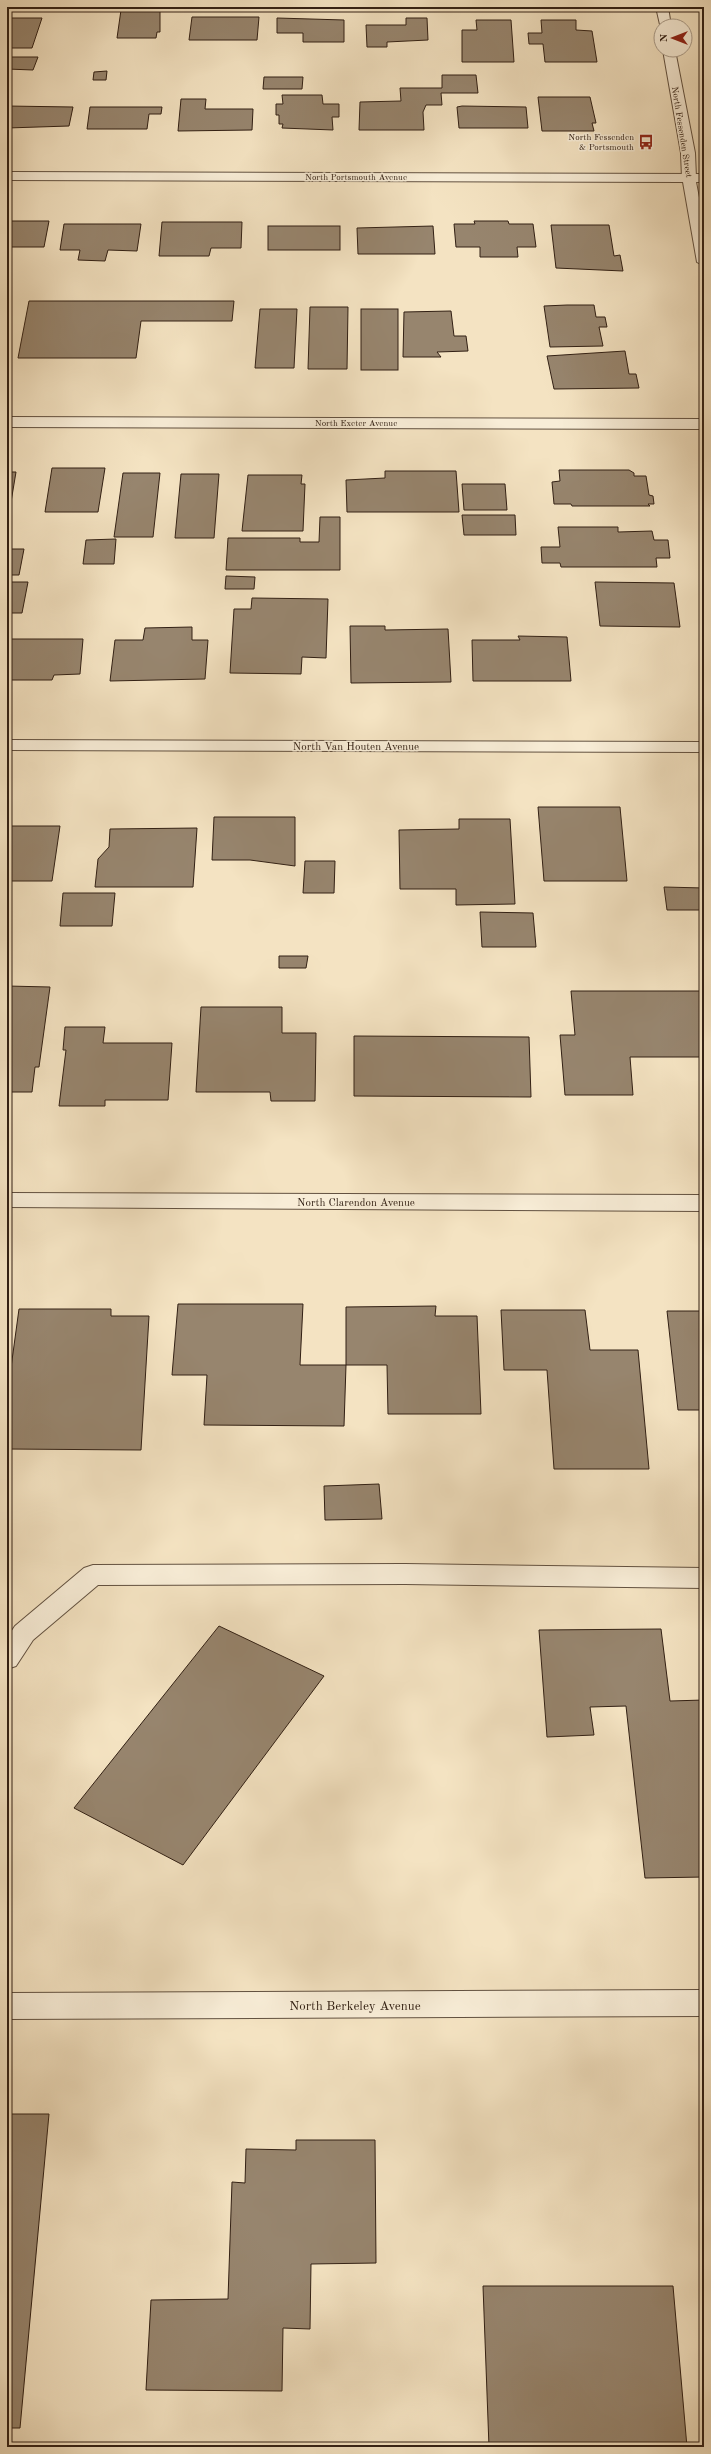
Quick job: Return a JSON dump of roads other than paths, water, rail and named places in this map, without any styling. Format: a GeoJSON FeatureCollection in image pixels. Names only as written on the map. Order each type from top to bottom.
{"type":"FeatureCollection","features":[{"type":"Feature","properties":{"kind":"street"},"geometry":{"type":"LineString","coordinates":[[662,7],[664,18]]}},
{"type":"Feature","properties":{"kind":"street","name":"North Fessenden Street"},"geometry":{"type":"LineString","coordinates":[[670,58],[688,153],[689,178],[704,262]]}},
{"type":"Feature","properties":{"kind":"street","name":"North Portsmouth Avenue"},"geometry":{"type":"LineString","coordinates":[[7,176],[704,178]]}},
{"type":"Feature","properties":{"kind":"street","name":"North Exeter Avenue"},"geometry":{"type":"LineString","coordinates":[[7,422],[704,424]]}},
{"type":"Feature","properties":{"kind":"street","name":"North Van Houten Avenue"},"geometry":{"type":"LineString","coordinates":[[7,745],[704,747]]}},
{"type":"Feature","properties":{"kind":"street","name":"North Clarendon Avenue"},"geometry":{"type":"LineString","coordinates":[[7,1200],[704,1203]]}},
{"type":"Feature","properties":{"kind":"street"},"geometry":{"type":"LineString","coordinates":[[7,1659],[24,1633],[93,1575],[405,1574],[704,1578]]}},
{"type":"Feature","properties":{"kind":"street","name":"North Berkeley Avenue"},"geometry":{"type":"LineString","coordinates":[[7,2006],[704,2003]]}},
{"type":"Feature","properties":{"kind":"place","name":"North Fessenden & Portsmouth"},"geometry":{"type":"Point","coordinates":[646,142]}}]}
